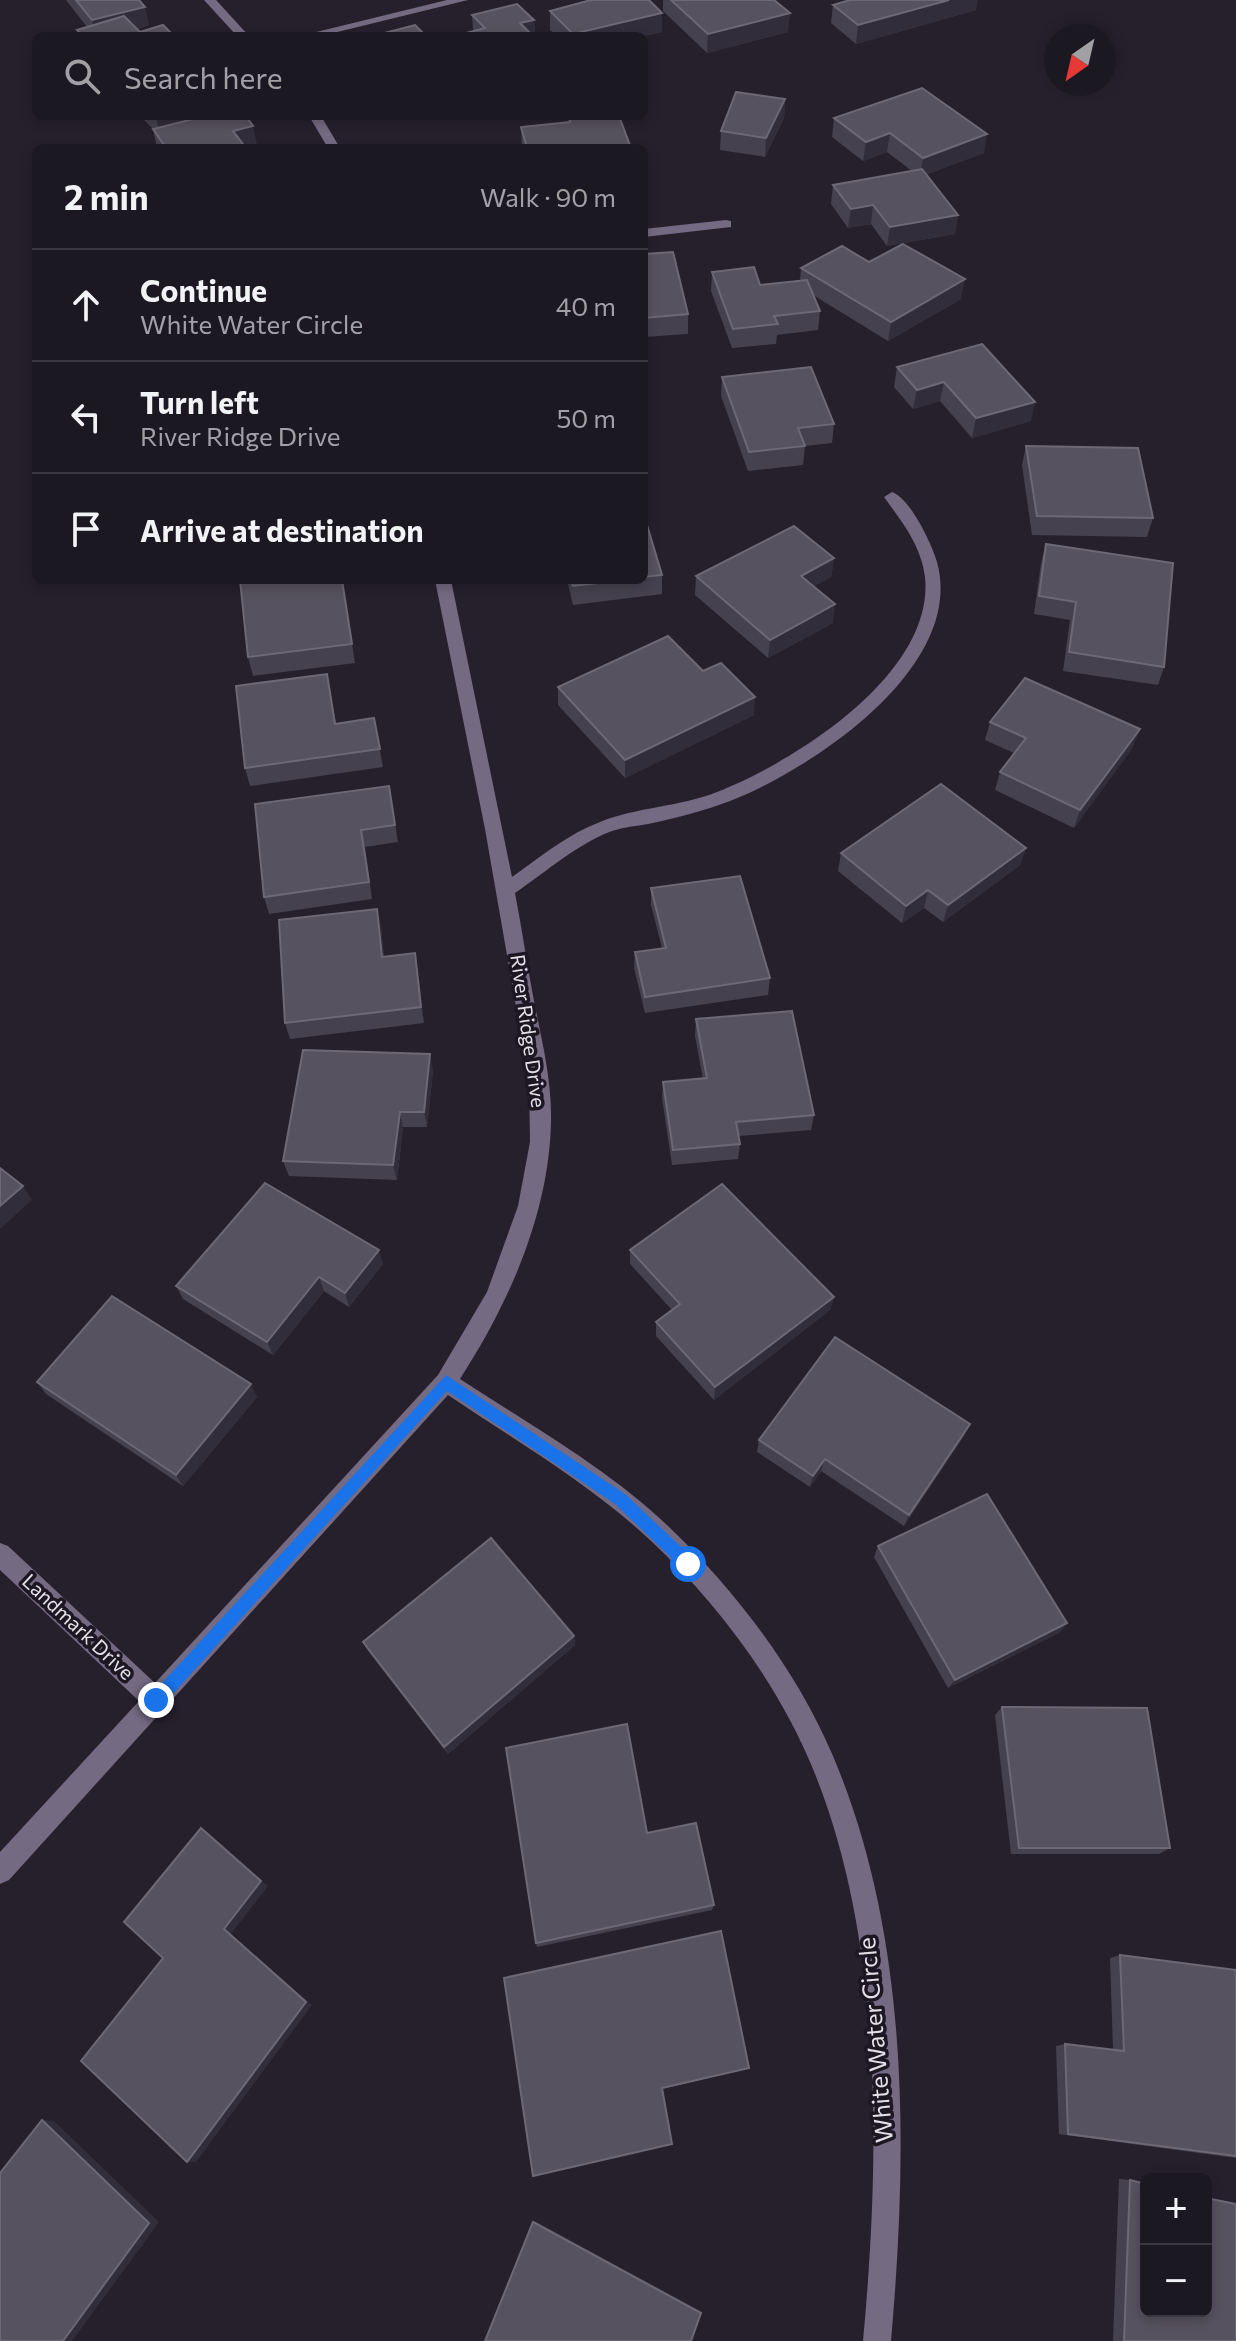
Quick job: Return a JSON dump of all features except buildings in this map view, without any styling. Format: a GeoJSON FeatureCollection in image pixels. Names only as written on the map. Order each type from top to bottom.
{"type":"FeatureCollection","features":[{"type":"Feature","properties":{"kind":"street"},"geometry":{"type":"LineString","coordinates":[[210,0],[239,32]]}},
{"type":"Feature","properties":{"kind":"street"},"geometry":{"type":"LineString","coordinates":[[323,32],[462,0]]}},
{"type":"Feature","properties":{"kind":"street"},"geometry":{"type":"LineString","coordinates":[[317,120],[332,144]]}},
{"type":"Feature","properties":{"kind":"street"},"geometry":{"type":"LineString","coordinates":[[648,233],[726,224]]}},
{"type":"Feature","properties":{"kind":"street"},"geometry":{"type":"LineString","coordinates":[[507,889],[605,826],[723,797],[763,779],[838,730],[886,687],[909,658],[931,606],[928,553],[914,525],[892,497]]}},
{"type":"Feature","properties":{"kind":"street","name":"River Ridge Drive"},"geometry":{"type":"LineString","coordinates":[[0,1871],[446,1382],[474,1340],[510,1266],[529,1204],[541,1139],[541,1099],[507,889],[444,584]]}},
{"type":"Feature","properties":{"kind":"street","name":"White Water Circle"},"geometry":{"type":"LineString","coordinates":[[446,1382],[620,1499],[659,1534],[749,1637],[785,1689],[820,1757],[836,1794],[859,1884],[877,1993],[888,2195],[877,2341]]}},
{"type":"Feature","properties":{"kind":"street","name":"Landmark Drive"},"geometry":{"type":"LineString","coordinates":[[0,1554],[156,1700]]}},
{"type":"Feature","properties":{"kind":"route"},"geometry":{"type":"LineString","coordinates":[[156,1700],[446,1382],[620,1499],[688,1564]]}}]}
